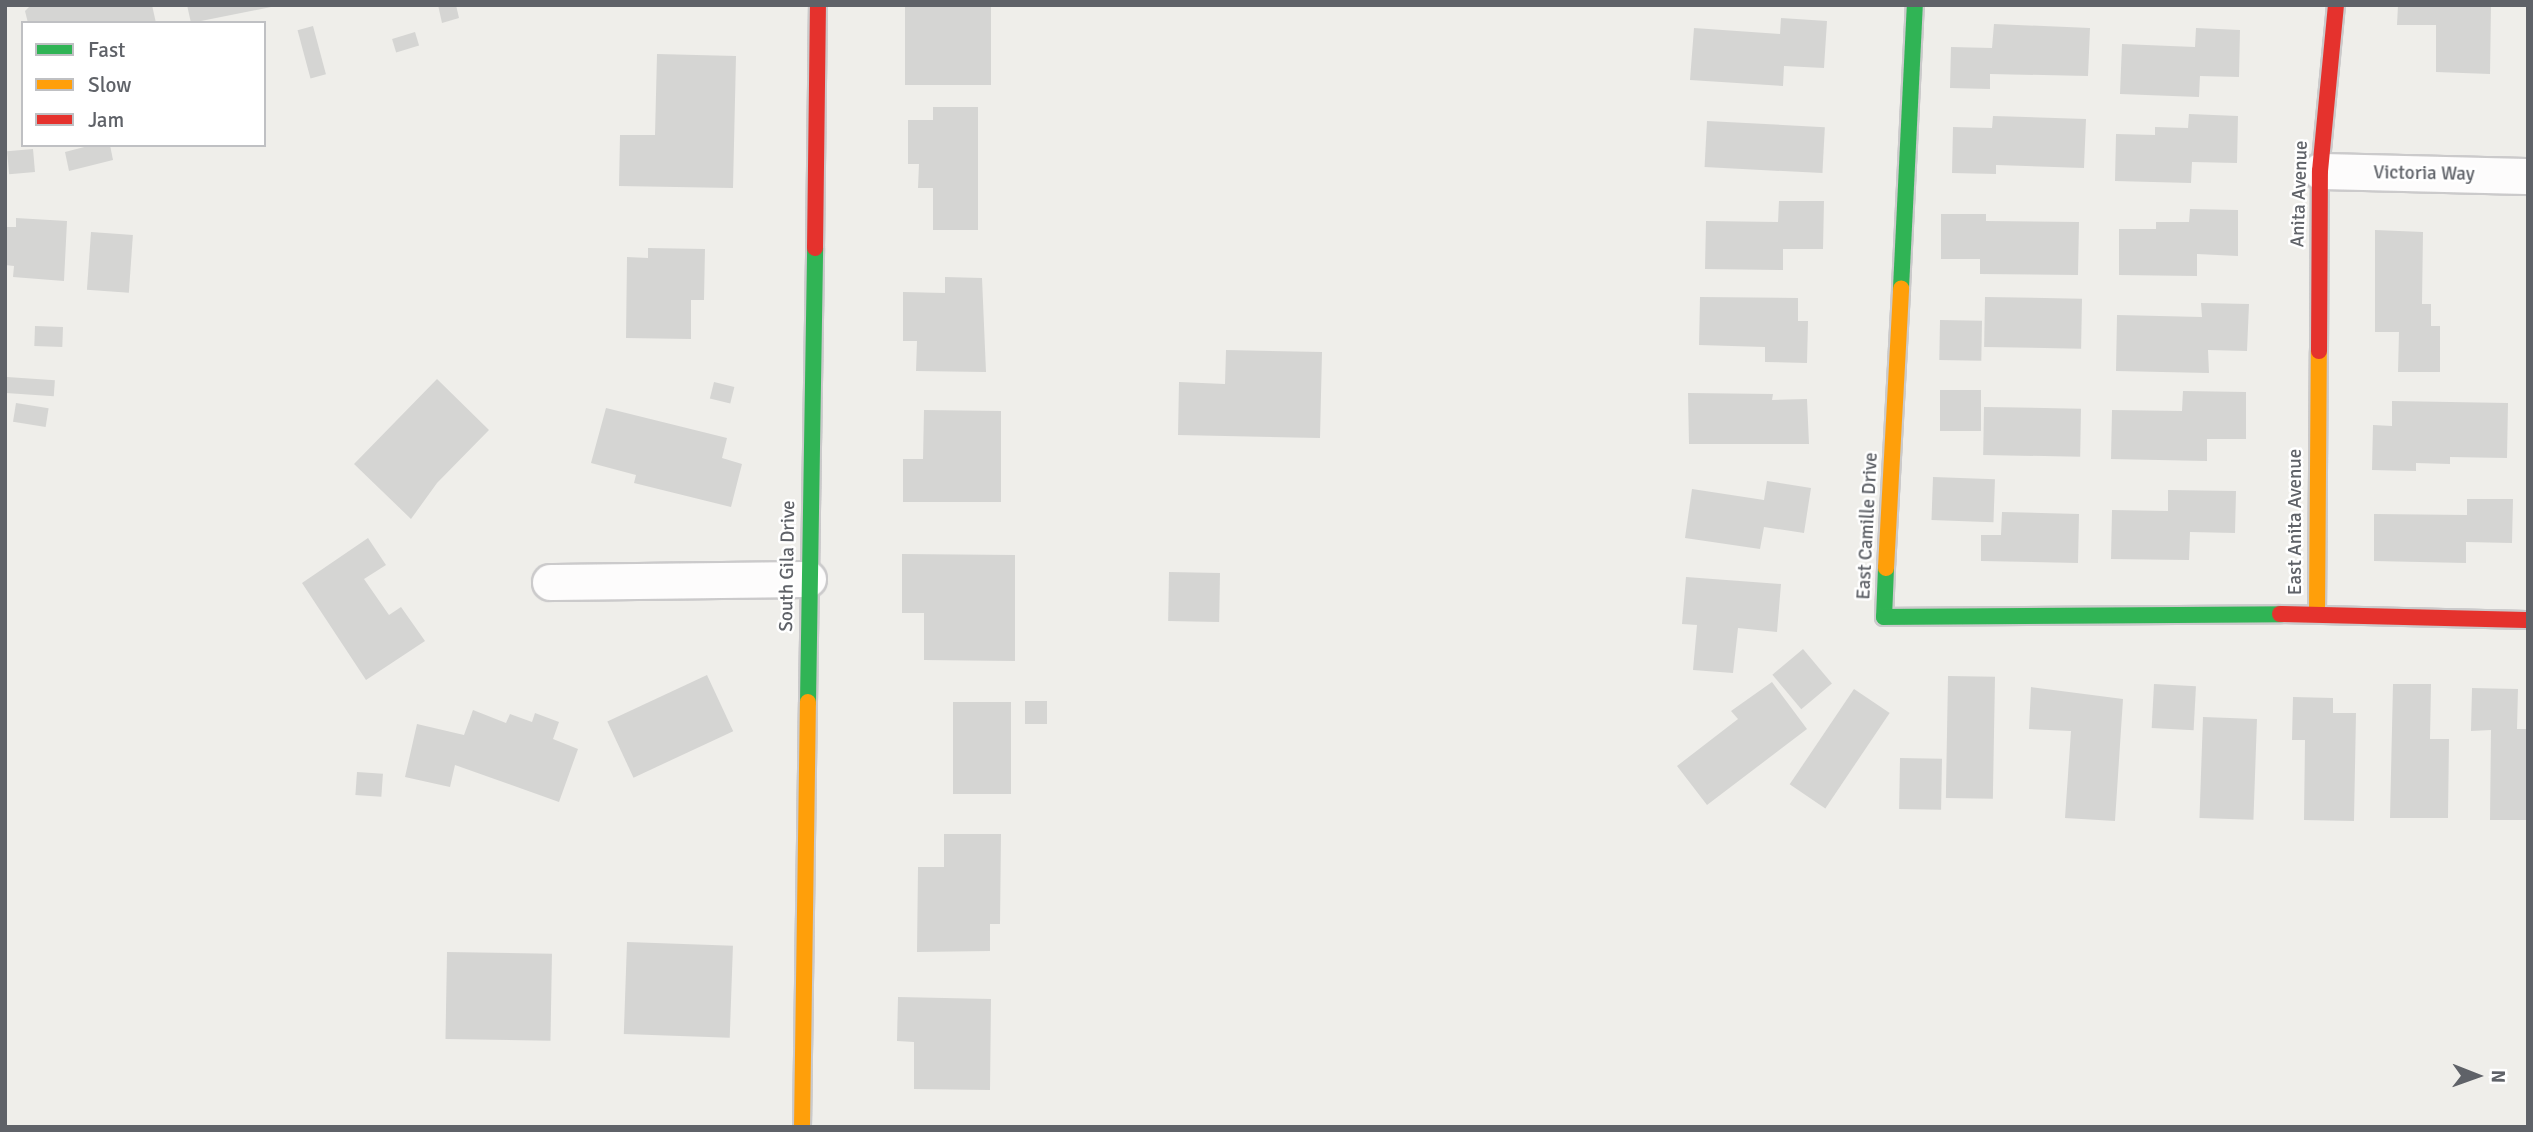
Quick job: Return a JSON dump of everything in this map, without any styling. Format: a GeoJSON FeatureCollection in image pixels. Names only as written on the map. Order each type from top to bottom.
{"type":"FeatureCollection","features":[{"type":"Feature","properties":{"kind":"street","name":"South Gila Drive"},"geometry":{"type":"LineString","coordinates":[[802,1127],[818,5]]}},
{"type":"Feature","properties":{"kind":"street","name":"East Camille Drive"},"geometry":{"type":"LineString","coordinates":[[1914,5],[1884,617],[2316,614]]}},
{"type":"Feature","properties":{"kind":"street","name":"Anita Avenue"},"geometry":{"type":"LineString","coordinates":[[2316,386],[2320,172],[2336,5]]}},
{"type":"Feature","properties":{"kind":"street","name":"Victoria Way"},"geometry":{"type":"LineString","coordinates":[[2320,172],[2528,176]]}},
{"type":"Feature","properties":{"kind":"street","name":"East Anita Avenue"},"geometry":{"type":"LineString","coordinates":[[2316,386],[2316,614],[2528,620]]}},
{"type":"Feature","properties":{"kind":"street"},"geometry":{"type":"LineString","coordinates":[[550,582],[808,579]]}},
{"type":"Feature","properties":{"kind":"building"},"geometry":{"type":"Polygon","coordinates":[[[31,5],[152,5],[156,21],[28,21],[25,11],[31,5]]]}},
{"type":"Feature","properties":{"kind":"building"},"geometry":{"type":"Polygon","coordinates":[[[187,5],[276,5],[201,21],[191,21],[187,5]]]}},
{"type":"Feature","properties":{"kind":"building"},"geometry":{"type":"Polygon","coordinates":[[[438,5],[456,5],[459,18],[442,23],[438,5]]]}},
{"type":"Feature","properties":{"kind":"building"},"geometry":{"type":"Polygon","coordinates":[[[905,5],[991,5],[991,85],[905,85],[905,5]]]}},
{"type":"Feature","properties":{"kind":"building"},"geometry":{"type":"Polygon","coordinates":[[[2398,5],[2491,5],[2490,74],[2436,72],[2436,25],[2397,25],[2398,5]]]}},
{"type":"Feature","properties":{"kind":"building"},"geometry":{"type":"Polygon","coordinates":[[[1781,18],[1827,21],[1824,68],[1784,66],[1783,86],[1690,80],[1694,28],[1780,34],[1781,18]]]}},
{"type":"Feature","properties":{"kind":"building"},"geometry":{"type":"Polygon","coordinates":[[[1994,24],[2090,28],[2088,76],[1990,74],[1990,89],[1950,88],[1951,47],[1992,48],[1994,24]]]}},
{"type":"Feature","properties":{"kind":"building"},"geometry":{"type":"Polygon","coordinates":[[[313,26],[326,74],[310,78],[298,30],[313,26]]]}},
{"type":"Feature","properties":{"kind":"building"},"geometry":{"type":"Polygon","coordinates":[[[2196,28],[2240,30],[2239,77],[2200,76],[2199,97],[2120,94],[2122,44],[2195,47],[2196,28]]]}},
{"type":"Feature","properties":{"kind":"building"},"geometry":{"type":"Polygon","coordinates":[[[415,32],[419,45],[396,52],[392,39],[415,32]]]}},
{"type":"Feature","properties":{"kind":"building"},"geometry":{"type":"Polygon","coordinates":[[[657,54],[736,56],[733,188],[619,186],[620,135],[655,135],[657,54]]]}},
{"type":"Feature","properties":{"kind":"building"},"geometry":{"type":"Polygon","coordinates":[[[933,107],[978,107],[978,230],[933,230],[933,188],[918,188],[919,164],[908,164],[908,120],[933,120],[933,107]]]}},
{"type":"Feature","properties":{"kind":"building"},"geometry":{"type":"Polygon","coordinates":[[[2189,114],[2238,116],[2237,163],[2192,162],[2191,183],[2115,181],[2116,134],[2155,135],[2155,127],[2188,128],[2189,114]]]}},
{"type":"Feature","properties":{"kind":"building"},"geometry":{"type":"Polygon","coordinates":[[[1993,116],[2086,119],[2084,168],[1996,165],[1996,174],[1952,173],[1953,127],[1992,128],[1993,116]]]}},
{"type":"Feature","properties":{"kind":"building"},"geometry":{"type":"Polygon","coordinates":[[[1707,121],[1825,127],[1822,173],[1705,167],[1707,121]]]}},
{"type":"Feature","properties":{"kind":"building"},"geometry":{"type":"Polygon","coordinates":[[[84,147],[110,147],[113,160],[69,171],[65,152],[84,147]]]}},
{"type":"Feature","properties":{"kind":"building"},"geometry":{"type":"Polygon","coordinates":[[[33,149],[35,172],[9,174],[7,151],[33,149]]]}},
{"type":"Feature","properties":{"kind":"building"},"geometry":{"type":"Polygon","coordinates":[[[1779,201],[1824,201],[1823,249],[1783,249],[1783,270],[1705,269],[1706,221],[1778,222],[1779,201]]]}},
{"type":"Feature","properties":{"kind":"building"},"geometry":{"type":"Polygon","coordinates":[[[2190,209],[2238,210],[2238,256],[2197,254],[2197,276],[2119,275],[2119,229],[2156,229],[2156,222],[2189,222],[2190,209]]]}},
{"type":"Feature","properties":{"kind":"building"},"geometry":{"type":"Polygon","coordinates":[[[1941,214],[1986,214],[1986,221],[2079,222],[2078,275],[1980,274],[1980,259],[1941,259],[1941,214]]]}},
{"type":"Feature","properties":{"kind":"building"},"geometry":{"type":"Polygon","coordinates":[[[16,218],[67,221],[64,281],[13,277],[14,266],[5,265],[5,227],[16,227],[16,218]]]}},
{"type":"Feature","properties":{"kind":"building"},"geometry":{"type":"Polygon","coordinates":[[[2375,230],[2423,232],[2422,304],[2431,304],[2431,326],[2440,326],[2440,372],[2398,372],[2399,332],[2375,332],[2375,230]]]}},
{"type":"Feature","properties":{"kind":"building"},"geometry":{"type":"Polygon","coordinates":[[[91,232],[133,235],[129,293],[87,290],[91,232]]]}},
{"type":"Feature","properties":{"kind":"building"},"geometry":{"type":"Polygon","coordinates":[[[648,248],[705,249],[704,300],[691,300],[691,339],[626,338],[627,257],[648,258],[648,248]]]}},
{"type":"Feature","properties":{"kind":"building"},"geometry":{"type":"Polygon","coordinates":[[[945,277],[982,278],[986,372],[916,371],[917,341],[903,341],[903,292],[945,293],[945,277]]]}},
{"type":"Feature","properties":{"kind":"building"},"geometry":{"type":"Polygon","coordinates":[[[1700,297],[1798,298],[1798,321],[1808,321],[1807,363],[1765,362],[1765,347],[1699,345],[1700,297]]]}},
{"type":"Feature","properties":{"kind":"building"},"geometry":{"type":"Polygon","coordinates":[[[1985,297],[2082,299],[2081,349],[1984,347],[1985,297]]]}},
{"type":"Feature","properties":{"kind":"building"},"geometry":{"type":"Polygon","coordinates":[[[2201,303],[2249,304],[2247,351],[2208,350],[2209,373],[2116,371],[2117,315],[2202,317],[2201,303]]]}},
{"type":"Feature","properties":{"kind":"building"},"geometry":{"type":"Polygon","coordinates":[[[1940,320],[1982,321],[1981,361],[1939,360],[1940,320]]]}},
{"type":"Feature","properties":{"kind":"building"},"geometry":{"type":"Polygon","coordinates":[[[35,326],[63,327],[62,347],[34,346],[35,326]]]}},
{"type":"Feature","properties":{"kind":"building"},"geometry":{"type":"Polygon","coordinates":[[[1226,350],[1322,352],[1320,438],[1178,435],[1179,382],[1225,384],[1226,350]]]}},
{"type":"Feature","properties":{"kind":"building"},"geometry":{"type":"Polygon","coordinates":[[[7,377],[55,380],[54,396],[6,393],[7,377]]]}},
{"type":"Feature","properties":{"kind":"building"},"geometry":{"type":"Polygon","coordinates":[[[437,379],[489,430],[437,483],[411,519],[354,464],[437,379]]]}},
{"type":"Feature","properties":{"kind":"building"},"geometry":{"type":"Polygon","coordinates":[[[714,382],[734,387],[730,404],[710,398],[714,382]]]}},
{"type":"Feature","properties":{"kind":"building"},"geometry":{"type":"Polygon","coordinates":[[[1940,390],[1981,390],[1981,431],[1940,431],[1940,390]]]}},
{"type":"Feature","properties":{"kind":"building"},"geometry":{"type":"Polygon","coordinates":[[[2183,391],[2246,392],[2246,439],[2207,439],[2207,461],[2111,459],[2112,410],[2182,411],[2183,391]]]}},
{"type":"Feature","properties":{"kind":"building"},"geometry":{"type":"Polygon","coordinates":[[[1688,393],[1773,394],[1772,400],[1807,399],[1809,444],[1689,444],[1688,393]]]}},
{"type":"Feature","properties":{"kind":"building"},"geometry":{"type":"Polygon","coordinates":[[[2392,401],[2508,403],[2507,458],[2450,457],[2450,464],[2416,463],[2416,471],[2372,470],[2373,425],[2392,426],[2392,401]]]}},
{"type":"Feature","properties":{"kind":"building"},"geometry":{"type":"Polygon","coordinates":[[[16,403],[49,408],[46,427],[13,422],[16,403]]]}},
{"type":"Feature","properties":{"kind":"building"},"geometry":{"type":"Polygon","coordinates":[[[1984,407],[2081,409],[2080,457],[1983,455],[1984,407]]]}},
{"type":"Feature","properties":{"kind":"building"},"geometry":{"type":"Polygon","coordinates":[[[606,408],[727,438],[722,458],[742,464],[731,507],[634,483],[636,475],[591,463],[606,408]]]}},
{"type":"Feature","properties":{"kind":"building"},"geometry":{"type":"Polygon","coordinates":[[[924,410],[1001,411],[1001,502],[903,502],[903,459],[923,459],[924,410]]]}},
{"type":"Feature","properties":{"kind":"building"},"geometry":{"type":"Polygon","coordinates":[[[1933,477],[1995,479],[1993,522],[1931,520],[1933,477]]]}},
{"type":"Feature","properties":{"kind":"building"},"geometry":{"type":"Polygon","coordinates":[[[1767,481],[1811,488],[1804,533],[1764,527],[1760,549],[1685,538],[1692,489],[1764,500],[1767,481]]]}},
{"type":"Feature","properties":{"kind":"building"},"geometry":{"type":"Polygon","coordinates":[[[2168,490],[2236,491],[2235,533],[2190,532],[2189,560],[2111,559],[2112,510],[2168,511],[2168,490]]]}},
{"type":"Feature","properties":{"kind":"building"},"geometry":{"type":"Polygon","coordinates":[[[2467,499],[2513,499],[2512,543],[2466,542],[2466,563],[2374,561],[2374,514],[2467,515],[2467,499]]]}},
{"type":"Feature","properties":{"kind":"building"},"geometry":{"type":"Polygon","coordinates":[[[2002,512],[2079,514],[2078,563],[1981,561],[1981,535],[2001,535],[2002,512]]]}},
{"type":"Feature","properties":{"kind":"building"},"geometry":{"type":"Polygon","coordinates":[[[368,538],[386,565],[364,579],[389,615],[401,607],[425,641],[366,680],[302,583],[368,538]]]}},
{"type":"Feature","properties":{"kind":"building"},"geometry":{"type":"Polygon","coordinates":[[[902,554],[1015,555],[1015,661],[924,660],[924,613],[902,613],[902,554]]]}},
{"type":"Feature","properties":{"kind":"building"},"geometry":{"type":"Polygon","coordinates":[[[1169,572],[1220,573],[1219,622],[1168,621],[1169,572]]]}},
{"type":"Feature","properties":{"kind":"building"},"geometry":{"type":"Polygon","coordinates":[[[1686,577],[1781,584],[1777,632],[1738,628],[1733,673],[1693,670],[1697,625],[1682,624],[1686,577]]]}},
{"type":"Feature","properties":{"kind":"building"},"geometry":{"type":"Polygon","coordinates":[[[1803,649],[1832,683],[1801,709],[1772,675],[1803,649]]]}},
{"type":"Feature","properties":{"kind":"building"},"geometry":{"type":"Polygon","coordinates":[[[707,675],[733,731],[634,778],[607,721],[707,675]]]}},
{"type":"Feature","properties":{"kind":"building"},"geometry":{"type":"Polygon","coordinates":[[[1948,676],[1995,677],[1993,799],[1946,798],[1948,676]]]}},
{"type":"Feature","properties":{"kind":"building"},"geometry":{"type":"Polygon","coordinates":[[[1772,682],[1807,729],[1707,805],[1677,766],[1738,719],[1731,711],[1772,682]]]}},
{"type":"Feature","properties":{"kind":"building"},"geometry":{"type":"Polygon","coordinates":[[[2154,684],[2196,686],[2194,730],[2152,728],[2154,684]]]}},
{"type":"Feature","properties":{"kind":"building"},"geometry":{"type":"Polygon","coordinates":[[[2393,684],[2431,684],[2430,739],[2449,739],[2448,818],[2390,818],[2393,684]]]}},
{"type":"Feature","properties":{"kind":"building"},"geometry":{"type":"Polygon","coordinates":[[[2031,687],[2123,699],[2115,821],[2065,818],[2071,731],[2029,729],[2031,687]]]}},
{"type":"Feature","properties":{"kind":"building"},"geometry":{"type":"Polygon","coordinates":[[[2472,688],[2518,689],[2517,729],[2528,729],[2528,820],[2490,820],[2491,730],[2471,731],[2472,688]]]}},
{"type":"Feature","properties":{"kind":"building"},"geometry":{"type":"Polygon","coordinates":[[[1854,689],[1890,713],[1825,808],[1790,784],[1854,689]]]}},
{"type":"Feature","properties":{"kind":"building"},"geometry":{"type":"Polygon","coordinates":[[[2293,697],[2333,698],[2333,713],[2356,713],[2354,821],[2304,820],[2305,740],[2292,740],[2293,697]]]}},
{"type":"Feature","properties":{"kind":"building"},"geometry":{"type":"Polygon","coordinates":[[[1025,701],[1047,701],[1047,724],[1025,724],[1025,701]]]}},
{"type":"Feature","properties":{"kind":"building"},"geometry":{"type":"Polygon","coordinates":[[[953,702],[1011,702],[1011,794],[953,794],[953,702]]]}},
{"type":"Feature","properties":{"kind":"building"},"geometry":{"type":"Polygon","coordinates":[[[473,710],[506,723],[510,714],[532,722],[535,713],[559,722],[553,739],[578,749],[559,802],[455,765],[450,787],[405,777],[417,724],[464,735],[473,710]]]}},
{"type":"Feature","properties":{"kind":"building"},"geometry":{"type":"Polygon","coordinates":[[[2203,717],[2257,719],[2253,820],[2199,818],[2203,717]]]}},
{"type":"Feature","properties":{"kind":"building"},"geometry":{"type":"Polygon","coordinates":[[[1900,758],[1942,759],[1941,810],[1899,809],[1900,758]]]}},
{"type":"Feature","properties":{"kind":"building"},"geometry":{"type":"Polygon","coordinates":[[[357,772],[383,774],[381,797],[355,795],[357,772]]]}},
{"type":"Feature","properties":{"kind":"building"},"geometry":{"type":"Polygon","coordinates":[[[944,834],[1001,834],[1000,924],[990,924],[990,951],[917,952],[918,867],[944,867],[944,834]]]}},
{"type":"Feature","properties":{"kind":"building"},"geometry":{"type":"Polygon","coordinates":[[[627,942],[733,946],[730,1038],[624,1034],[627,942]]]}},
{"type":"Feature","properties":{"kind":"building"},"geometry":{"type":"Polygon","coordinates":[[[447,952],[552,954],[550,1041],[445,1039],[447,952]]]}},
{"type":"Feature","properties":{"kind":"building"},"geometry":{"type":"Polygon","coordinates":[[[898,997],[991,999],[990,1090],[914,1089],[914,1042],[897,1041],[898,997]]]}},
{"type":"Feature","properties":{"kind":"traffic: fast"},"geometry":{"type":"LineString","coordinates":[[1901,288],[1915,5]]}},
{"type":"Feature","properties":{"kind":"traffic: fast"},"geometry":{"type":"LineString","coordinates":[[808,702],[815,248]]}},
{"type":"Feature","properties":{"kind":"traffic: fast"},"geometry":{"type":"LineString","coordinates":[[1886,568],[1884,617],[2280,614]]}},
{"type":"Feature","properties":{"kind":"traffic: slow"},"geometry":{"type":"LineString","coordinates":[[1886,568],[1901,288]]}},
{"type":"Feature","properties":{"kind":"traffic: slow"},"geometry":{"type":"LineString","coordinates":[[2317,614],[2319,351]]}},
{"type":"Feature","properties":{"kind":"traffic: slow"},"geometry":{"type":"LineString","coordinates":[[802,1127],[808,702]]}},
{"type":"Feature","properties":{"kind":"traffic: jam"},"geometry":{"type":"LineString","coordinates":[[815,248],[818,5]]}},
{"type":"Feature","properties":{"kind":"traffic: jam"},"geometry":{"type":"LineString","coordinates":[[2319,351],[2320,171],[2336,5]]}},
{"type":"Feature","properties":{"kind":"traffic: jam"},"geometry":{"type":"LineString","coordinates":[[2280,614],[2528,620]]}}]}
